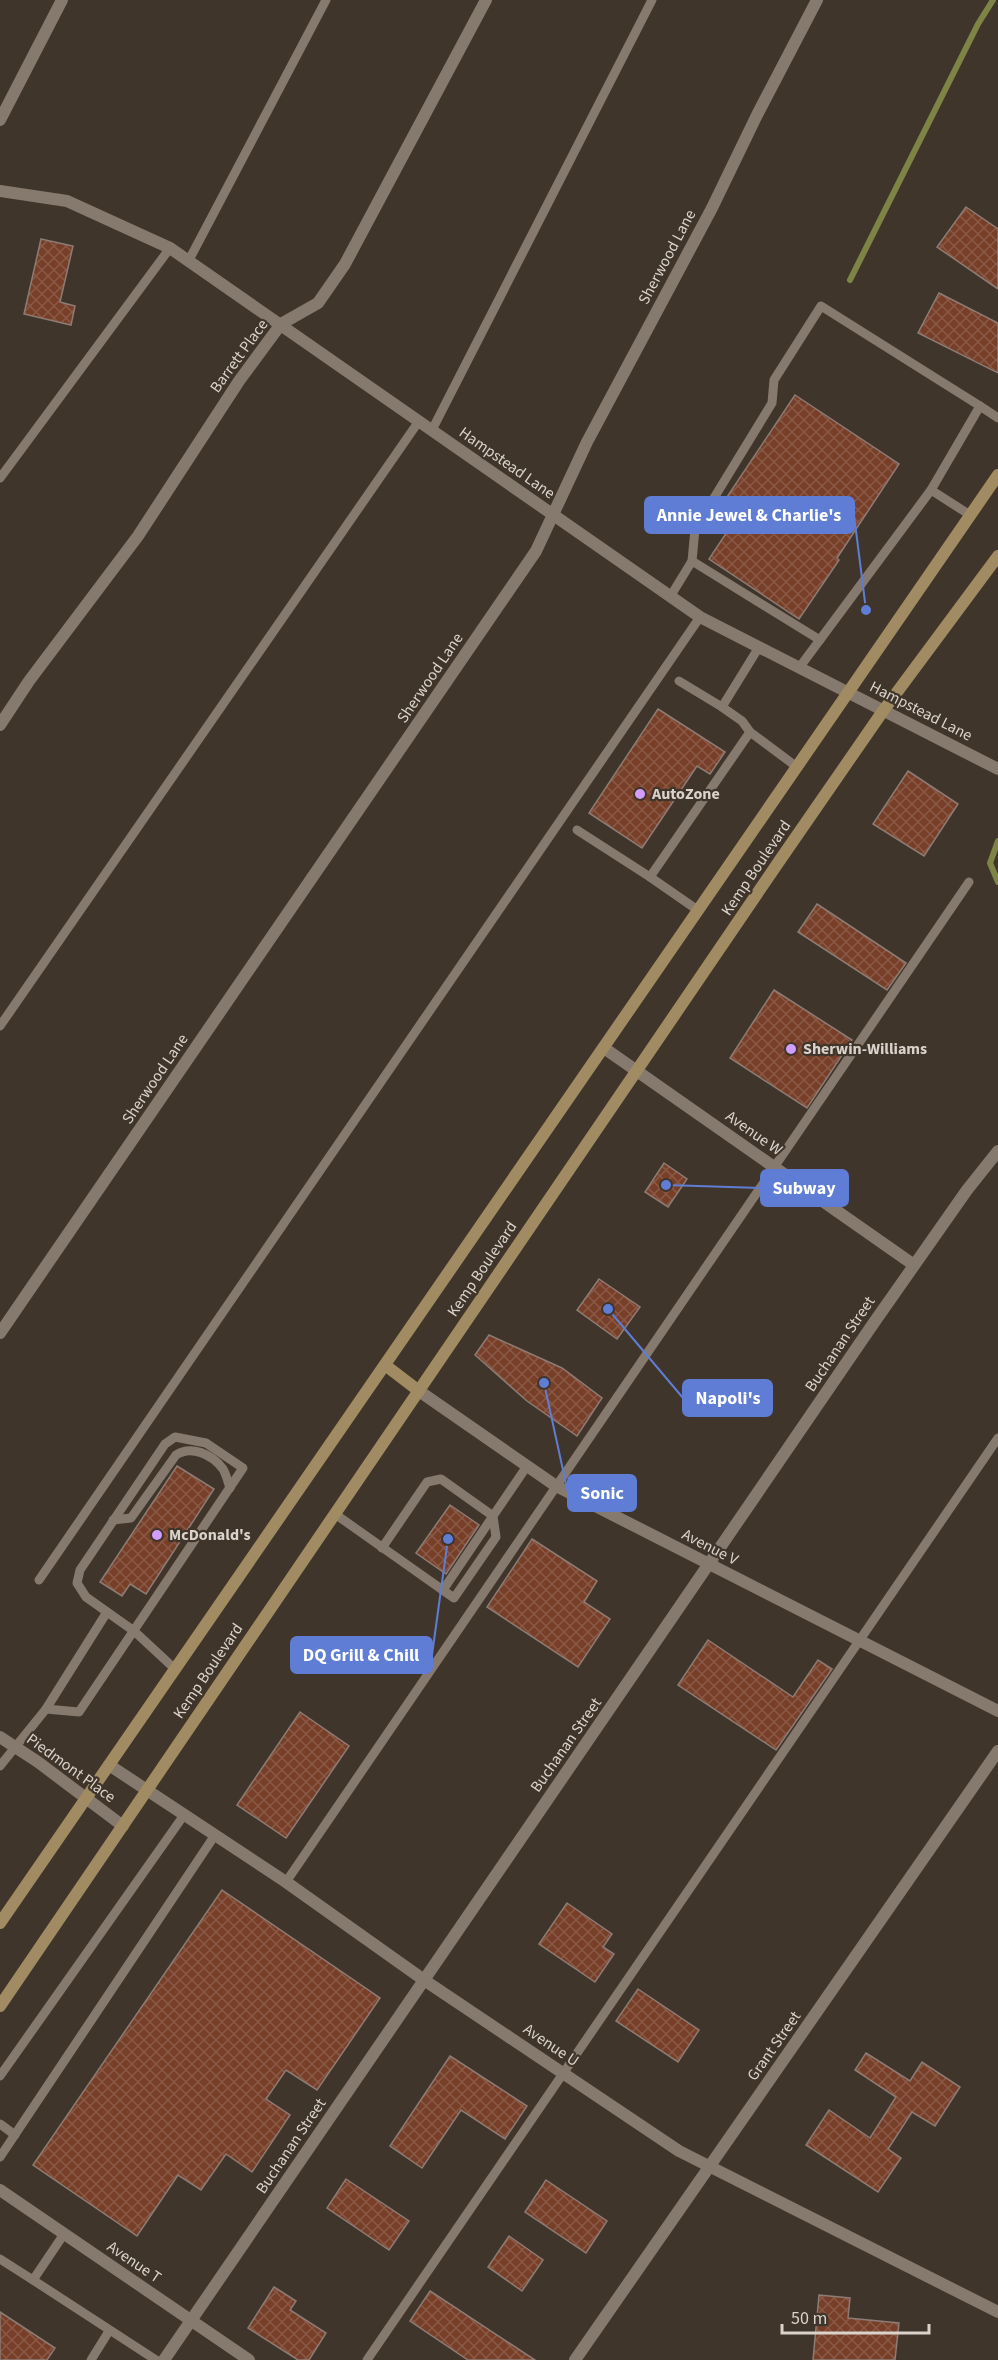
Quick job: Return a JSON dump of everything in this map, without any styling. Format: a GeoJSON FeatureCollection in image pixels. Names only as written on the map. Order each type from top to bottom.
{"type":"FeatureCollection","features":[{"type":"Feature","properties":{"kind":"main road","name":"Kemp Boulevard"},"geometry":{"type":"LineString","coordinates":[[0,1923],[998,476]]}},
{"type":"Feature","properties":{"kind":"main road","name":"Kemp Boulevard"},"geometry":{"type":"LineString","coordinates":[[0,2006],[883,711],[998,556]]}},
{"type":"Feature","properties":{"kind":"main road"},"geometry":{"type":"LineString","coordinates":[[385,1365],[419,1391]]}},
{"type":"Feature","properties":{"kind":"street"},"geometry":{"type":"LineString","coordinates":[[0,120],[62,0]]}},
{"type":"Feature","properties":{"kind":"street","name":"Barrett Place"},"geometry":{"type":"LineString","coordinates":[[0,725],[29,681],[138,536],[239,381],[281,324],[318,303],[345,264],[486,0]]}},
{"type":"Feature","properties":{"kind":"street","name":"Sherwood Lane"},"geometry":{"type":"LineString","coordinates":[[0,1333],[536,551],[587,442],[712,208],[817,0]]}},
{"type":"Feature","properties":{"kind":"street","name":"Hampstead Lane"},"geometry":{"type":"LineString","coordinates":[[0,191],[67,201],[170,248],[700,617],[998,769]]}},
{"type":"Feature","properties":{"kind":"street","name":"Avenue W"},"geometry":{"type":"LineString","coordinates":[[604,1048],[914,1265]]}},
{"type":"Feature","properties":{"kind":"street","name":"Buchanan Street"},"geometry":{"type":"LineString","coordinates":[[164,2360],[914,1265],[998,1151]]}},
{"type":"Feature","properties":{"kind":"street","name":"Avenue V"},"geometry":{"type":"LineString","coordinates":[[419,1391],[556,1486],[998,1711]]}},
{"type":"Feature","properties":{"kind":"street","name":"Piedmont Place"},"geometry":{"type":"LineString","coordinates":[[0,1737],[123,1826]]}},
{"type":"Feature","properties":{"kind":"street","name":"Grant Street"},"geometry":{"type":"LineString","coordinates":[[575,2360],[998,1751]]}},
{"type":"Feature","properties":{"kind":"street","name":"Avenue U"},"geometry":{"type":"LineString","coordinates":[[109,1765],[286,1882],[424,1980],[679,2151],[998,2312]]}},
{"type":"Feature","properties":{"kind":"street","name":"Avenue T"},"geometry":{"type":"LineString","coordinates":[[0,2190],[249,2360]]}},
{"type":"Feature","properties":{"kind":"lane"},"geometry":{"type":"LineString","coordinates":[[189,260],[326,0]]}},
{"type":"Feature","properties":{"kind":"lane"},"geometry":{"type":"LineString","coordinates":[[432,430],[652,0]]}},
{"type":"Feature","properties":{"kind":"lane"},"geometry":{"type":"LineString","coordinates":[[0,478],[170,248]]}},
{"type":"Feature","properties":{"kind":"lane"},"geometry":{"type":"LineString","coordinates":[[670,597],[692,561],[695,529],[772,403],[774,380],[821,306],[998,418]]}},
{"type":"Feature","properties":{"kind":"lane"},"geometry":{"type":"LineString","coordinates":[[799,668],[931,489],[980,406]]}},
{"type":"Feature","properties":{"kind":"lane"},"geometry":{"type":"LineString","coordinates":[[0,1026],[419,421]]}},
{"type":"Feature","properties":{"kind":"lane"},"geometry":{"type":"LineString","coordinates":[[931,489],[970,515]]}},
{"type":"Feature","properties":{"kind":"lane"},"geometry":{"type":"LineString","coordinates":[[692,561],[820,640]]}},
{"type":"Feature","properties":{"kind":"lane"},"geometry":{"type":"LineString","coordinates":[[39,1580],[700,617]]}},
{"type":"Feature","properties":{"kind":"lane"},"geometry":{"type":"LineString","coordinates":[[722,707],[759,647]]}},
{"type":"Feature","properties":{"kind":"lane"},"geometry":{"type":"LineString","coordinates":[[679,681],[742,721],[750,732],[797,767]]}},
{"type":"Feature","properties":{"kind":"lane"},"geometry":{"type":"LineString","coordinates":[[650,877],[750,732]]}},
{"type":"Feature","properties":{"kind":"lane"},"geometry":{"type":"LineString","coordinates":[[577,830],[699,911]]}},
{"type":"Feature","properties":{"kind":"lane"},"geometry":{"type":"LineString","coordinates":[[286,1882],[969,882]]}},
{"type":"Feature","properties":{"kind":"lane"},"geometry":{"type":"LineString","coordinates":[[45,1709],[79,1712],[134,1630],[230,1488],[243,1468],[206,1443],[175,1437],[165,1444],[80,1570],[77,1583],[86,1597],[134,1630],[175,1669]]}},
{"type":"Feature","properties":{"kind":"lane"},"geometry":{"type":"LineString","coordinates":[[367,2360],[998,1438]]}},
{"type":"Feature","properties":{"kind":"lane"},"geometry":{"type":"LineString","coordinates":[[114,1520],[131,1518],[176,1455],[183,1450],[204,1454],[218,1464],[224,1470],[230,1488]]}},
{"type":"Feature","properties":{"kind":"lane"},"geometry":{"type":"LineString","coordinates":[[443,1590],[527,1466]]}},
{"type":"Feature","properties":{"kind":"lane"},"geometry":{"type":"LineString","coordinates":[[335,1514],[382,1548],[454,1598],[496,1538],[493,1516],[441,1479],[427,1482],[382,1548]]}},
{"type":"Feature","properties":{"kind":"lane"},"geometry":{"type":"LineString","coordinates":[[0,1766],[45,1709],[107,1612]]}},
{"type":"Feature","properties":{"kind":"lane"},"geometry":{"type":"LineString","coordinates":[[0,2076],[184,1815]]}},
{"type":"Feature","properties":{"kind":"lane"},"geometry":{"type":"LineString","coordinates":[[0,2157],[215,1835]]}},
{"type":"Feature","properties":{"kind":"lane"},"geometry":{"type":"LineString","coordinates":[[0,2124],[15,2135]]}},
{"type":"Feature","properties":{"kind":"lane"},"geometry":{"type":"LineString","coordinates":[[33,2280],[64,2234]]}},
{"type":"Feature","properties":{"kind":"lane"},"geometry":{"type":"LineString","coordinates":[[0,2259],[156,2360]]}},
{"type":"Feature","properties":{"kind":"lane"},"geometry":{"type":"LineString","coordinates":[[91,2360],[109,2331]]}},
{"type":"Feature","properties":{"kind":"building"},"geometry":{"type":"Polygon","coordinates":[[[966,207],[998,229],[998,289],[937,247],[966,207]]]}},
{"type":"Feature","properties":{"kind":"building"},"geometry":{"type":"Polygon","coordinates":[[[41,239],[73,246],[60,302],[75,306],[71,325],[24,314],[41,239]]]}},
{"type":"Feature","properties":{"kind":"building"},"geometry":{"type":"Polygon","coordinates":[[[939,293],[998,323],[998,373],[918,333],[939,293]]]}},
{"type":"Feature","properties":{"kind":"building"},"geometry":{"type":"Polygon","coordinates":[[[795,395],[899,464],[799,619],[709,559],[739,514],[723,503],[795,395]]]}},
{"type":"Feature","properties":{"kind":"building","name":"AutoZone"},"geometry":{"type":"Polygon","coordinates":[[[658,709],[725,752],[710,774],[697,766],[642,848],[589,813],[658,709]]]}},
{"type":"Feature","properties":{"kind":"building"},"geometry":{"type":"Polygon","coordinates":[[[908,771],[958,804],[924,856],[873,824],[908,771]]]}},
{"type":"Feature","properties":{"kind":"building"},"geometry":{"type":"Polygon","coordinates":[[[817,904],[906,963],[887,990],[798,932],[817,904]]]}},
{"type":"Feature","properties":{"kind":"building","name":"Sherwin-Williams"},"geometry":{"type":"Polygon","coordinates":[[[774,990],[852,1040],[807,1108],[730,1058],[774,990]]]}},
{"type":"Feature","properties":{"kind":"building"},"geometry":{"type":"Polygon","coordinates":[[[664,1163],[687,1179],[668,1207],[645,1192],[664,1163]]]}},
{"type":"Feature","properties":{"kind":"building"},"geometry":{"type":"Polygon","coordinates":[[[599,1279],[640,1307],[617,1339],[577,1310],[599,1279]]]}},
{"type":"Feature","properties":{"kind":"building"},"geometry":{"type":"Polygon","coordinates":[[[489,1335],[562,1368],[602,1398],[577,1436],[527,1401],[475,1355],[489,1335]]]}},
{"type":"Feature","properties":{"kind":"building","name":"McDonald's"},"geometry":{"type":"Polygon","coordinates":[[[177,1466],[214,1489],[146,1594],[130,1584],[122,1596],[100,1582],[177,1466]]]}},
{"type":"Feature","properties":{"kind":"building"},"geometry":{"type":"Polygon","coordinates":[[[450,1505],[479,1525],[446,1574],[416,1553],[450,1505]]]}},
{"type":"Feature","properties":{"kind":"building"},"geometry":{"type":"Polygon","coordinates":[[[532,1539],[597,1581],[584,1602],[610,1619],[578,1667],[487,1607],[532,1539]]]}},
{"type":"Feature","properties":{"kind":"building"},"geometry":{"type":"Polygon","coordinates":[[[708,1640],[793,1697],[818,1660],[832,1669],[776,1750],[678,1685],[708,1640]]]}},
{"type":"Feature","properties":{"kind":"building"},"geometry":{"type":"Polygon","coordinates":[[[300,1712],[349,1746],[286,1838],[237,1805],[300,1712]]]}},
{"type":"Feature","properties":{"kind":"building"},"geometry":{"type":"Polygon","coordinates":[[[222,1890],[380,1998],[317,2090],[286,2070],[266,2099],[290,2115],[252,2172],[226,2154],[201,2190],[178,2175],[137,2236],[33,2165],[222,1890]]]}},
{"type":"Feature","properties":{"kind":"building"},"geometry":{"type":"Polygon","coordinates":[[[567,1903],[612,1934],[603,1947],[614,1954],[595,1982],[539,1944],[567,1903]]]}},
{"type":"Feature","properties":{"kind":"building"},"geometry":{"type":"Polygon","coordinates":[[[638,1989],[699,2030],[678,2062],[616,2021],[638,1989]]]}},
{"type":"Feature","properties":{"kind":"building"},"geometry":{"type":"Polygon","coordinates":[[[866,2053],[910,2081],[922,2062],[960,2087],[935,2126],[912,2112],[888,2149],[901,2158],[878,2192],[806,2145],[829,2110],[870,2138],[896,2097],[855,2070],[866,2053]]]}},
{"type":"Feature","properties":{"kind":"building"},"geometry":{"type":"Polygon","coordinates":[[[450,2056],[527,2106],[505,2139],[461,2110],[422,2168],[390,2146],[450,2056]]]}},
{"type":"Feature","properties":{"kind":"building"},"geometry":{"type":"Polygon","coordinates":[[[346,2179],[409,2221],[389,2250],[327,2208],[346,2179]]]}},
{"type":"Feature","properties":{"kind":"building"},"geometry":{"type":"Polygon","coordinates":[[[546,2180],[607,2221],[586,2253],[525,2212],[546,2180]]]}},
{"type":"Feature","properties":{"kind":"building"},"geometry":{"type":"Polygon","coordinates":[[[509,2236],[543,2260],[522,2291],[488,2267],[509,2236]]]}},
{"type":"Feature","properties":{"kind":"building"},"geometry":{"type":"Polygon","coordinates":[[[274,2287],[296,2301],[290,2310],[326,2333],[309,2360],[298,2360],[248,2328],[274,2287]]]}},
{"type":"Feature","properties":{"kind":"building"},"geometry":{"type":"Polygon","coordinates":[[[430,2291],[535,2360],[468,2360],[410,2321],[430,2291]]]}},
{"type":"Feature","properties":{"kind":"building"},"geometry":{"type":"Polygon","coordinates":[[[819,2295],[850,2298],[848,2318],[899,2323],[895,2360],[813,2360],[819,2295]]]}},
{"type":"Feature","properties":{"kind":"building"},"geometry":{"type":"Polygon","coordinates":[[[0,2312],[55,2348],[47,2360],[0,2360],[0,2312]]]}},
{"type":"Feature","properties":{"kind":"waterway"},"geometry":{"type":"LineString","coordinates":[[850,280],[978,24],[993,0]]}},
{"type":"Feature","properties":{"kind":"waterway"},"geometry":{"type":"LineString","coordinates":[[998,841],[990,863],[998,882]]}},
{"type":"Feature","properties":{"kind":"place","name":"Annie Jewel & Charlie's"},"geometry":{"type":"Point","coordinates":[866,610]}},
{"type":"Feature","properties":{"kind":"place","name":"AutoZone"},"geometry":{"type":"Point","coordinates":[640,794]}},
{"type":"Feature","properties":{"kind":"place","name":"Sherwin-Williams"},"geometry":{"type":"Point","coordinates":[791,1049]}},
{"type":"Feature","properties":{"kind":"place","name":"Subway"},"geometry":{"type":"Point","coordinates":[666,1185]}},
{"type":"Feature","properties":{"kind":"place","name":"Napoli's"},"geometry":{"type":"Point","coordinates":[608,1309]}},
{"type":"Feature","properties":{"kind":"place","name":"Sonic"},"geometry":{"type":"Point","coordinates":[544,1383]}},
{"type":"Feature","properties":{"kind":"place","name":"McDonald's"},"geometry":{"type":"Point","coordinates":[157,1535]}},
{"type":"Feature","properties":{"kind":"place","name":"DQ Grill & Chill"},"geometry":{"type":"Point","coordinates":[448,1539]}}]}
